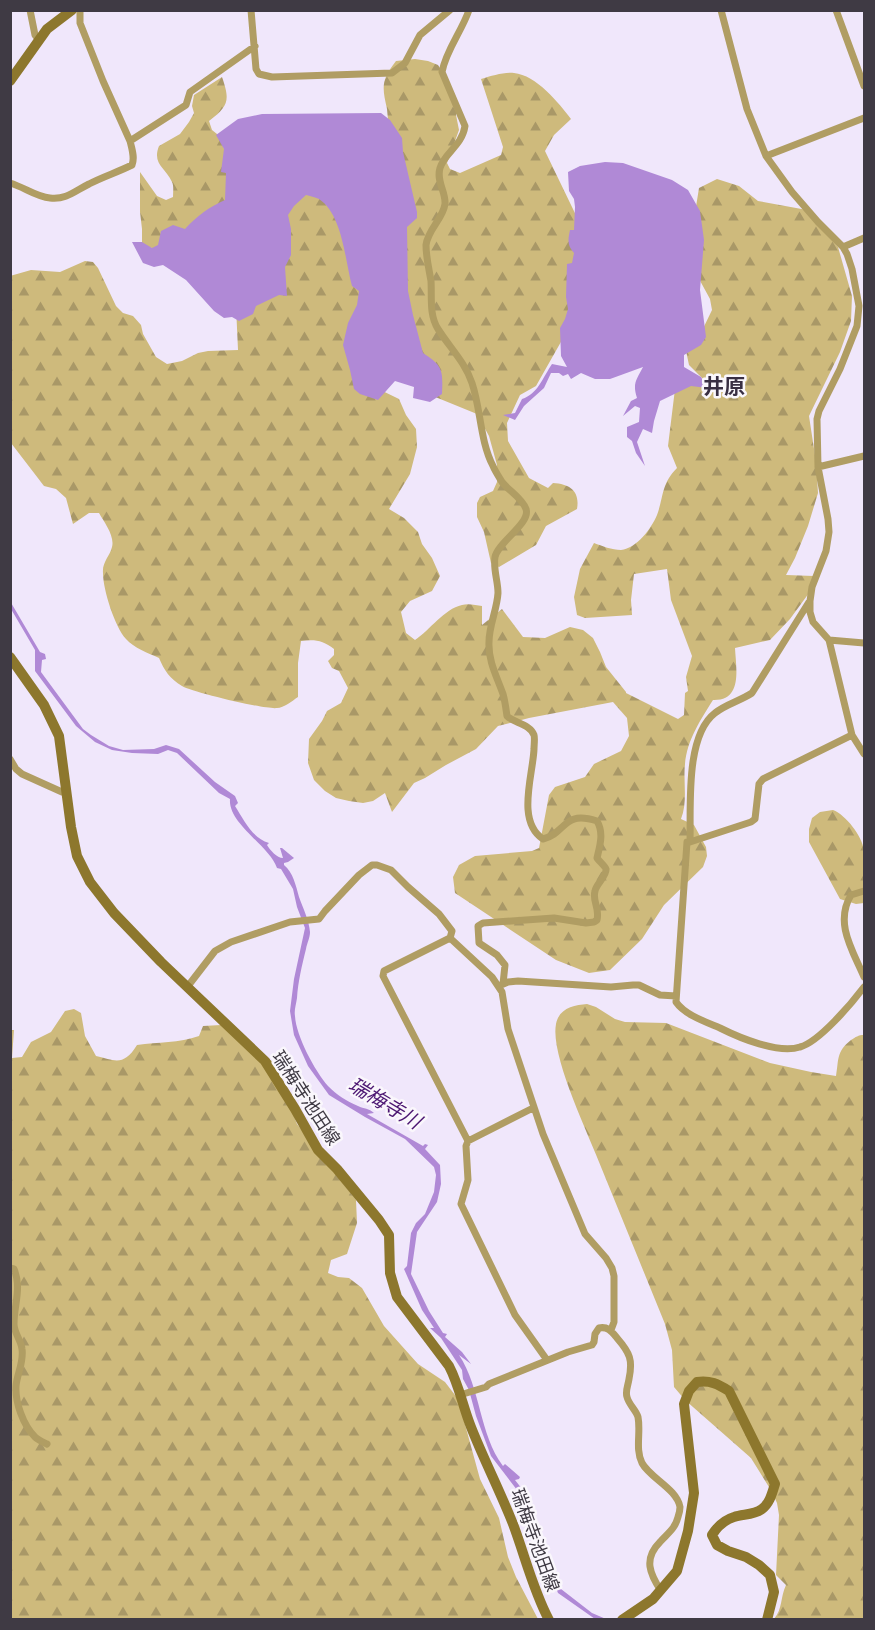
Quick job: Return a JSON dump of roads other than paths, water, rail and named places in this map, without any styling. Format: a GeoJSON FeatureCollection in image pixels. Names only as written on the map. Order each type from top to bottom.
{"type":"FeatureCollection","features":[{"type":"Feature","properties":{"kind":"main road"},"geometry":{"type":"LineString","coordinates":[[10,81],[47,29],[72,10]]}},
{"type":"Feature","properties":{"kind":"main road","name":"瑞梅寺池田線"},"geometry":{"type":"LineString","coordinates":[[10,657],[44,705],[58,736],[77,856],[90,882],[114,913],[161,962],[265,1061],[318,1150],[337,1169],[389,1235],[390,1273],[397,1297],[455,1377],[471,1427],[494,1478],[540,1603],[549,1620]]}},
{"type":"Feature","properties":{"kind":"main road"},"geometry":{"type":"LineString","coordinates":[[622,1620],[653,1599],[677,1571],[688,1531],[694,1493],[684,1404],[689,1391],[697,1382],[708,1381],[729,1391],[775,1484],[771,1499],[761,1510],[733,1517],[718,1526],[712,1535],[717,1545],[746,1557],[770,1575],[774,1592],[767,1620]]}},
{"type":"Feature","properties":{"kind":"street"},"geometry":{"type":"LineString","coordinates":[[30,10],[35,35],[39,40]]}},
{"type":"Feature","properties":{"kind":"street"},"geometry":{"type":"LineString","coordinates":[[10,183],[42,197],[66,198],[90,183],[132,165],[133,151],[130,141],[80,23],[80,10]]}},
{"type":"Feature","properties":{"kind":"street"},"geometry":{"type":"LineString","coordinates":[[250,10],[256,69],[259,74],[272,77],[392,73],[405,63],[420,35],[450,10]]}},
{"type":"Feature","properties":{"kind":"street"},"geometry":{"type":"LineString","coordinates":[[469,10],[442,72],[465,126],[464,134],[444,159],[440,168],[444,208],[428,235],[426,245],[431,280],[432,313],[437,328],[464,364],[472,383],[487,451],[493,466],[502,482],[521,502],[526,511],[526,516],[517,530],[503,543],[496,554],[498,597],[488,644],[494,673],[504,696],[507,716],[534,735],[527,793],[532,827],[536,834],[543,838],[549,837],[573,819],[584,817],[597,821],[601,837],[597,858],[606,868],[606,873],[594,892],[594,901],[599,911],[597,920],[594,922],[554,918],[483,923],[478,926],[479,943],[497,955],[505,965],[501,985],[508,1029],[522,1067],[533,1108],[585,1234],[612,1268],[614,1322],[611,1330]]}},
{"type":"Feature","properties":{"kind":"street"},"geometry":{"type":"LineString","coordinates":[[722,10],[747,110],[766,156],[792,192],[843,247],[852,269],[858,299],[857,326],[817,419],[818,467],[829,532],[826,551],[812,587],[810,612],[813,622],[829,640],[852,735],[864,754]]}},
{"type":"Feature","properties":{"kind":"street"},"geometry":{"type":"LineString","coordinates":[[837,10],[864,86]]}},
{"type":"Feature","properties":{"kind":"street"},"geometry":{"type":"LineString","coordinates":[[130,141],[186,105],[190,92],[255,46]]}},
{"type":"Feature","properties":{"kind":"street"},"geometry":{"type":"LineString","coordinates":[[766,156],[864,118]]}},
{"type":"Feature","properties":{"kind":"street"},"geometry":{"type":"LineString","coordinates":[[843,247],[864,238]]}},
{"type":"Feature","properties":{"kind":"street"},"geometry":{"type":"LineString","coordinates":[[818,467],[864,456]]}},
{"type":"Feature","properties":{"kind":"street"},"geometry":{"type":"LineString","coordinates":[[690,842],[692,766],[696,743],[704,725],[713,714],[752,693],[810,601]]}},
{"type":"Feature","properties":{"kind":"street"},"geometry":{"type":"LineString","coordinates":[[829,640],[864,643]]}},
{"type":"Feature","properties":{"kind":"street"},"geometry":{"type":"LineString","coordinates":[[852,735],[763,779],[759,784],[755,819],[687,842],[676,996],[678,1005],[684,1010],[724,1030],[752,1041],[783,1048],[795,1048],[802,1047],[816,1038],[864,987]]}},
{"type":"Feature","properties":{"kind":"street"},"geometry":{"type":"LineString","coordinates":[[10,759],[22,774],[66,792]]}},
{"type":"Feature","properties":{"kind":"street"},"geometry":{"type":"LineString","coordinates":[[188,986],[215,951],[245,936],[296,921],[319,919],[359,875],[372,865],[391,870],[439,914],[452,931],[450,938],[384,971],[383,976],[468,1141]]}},
{"type":"Feature","properties":{"kind":"street"},"geometry":{"type":"LineString","coordinates":[[864,891],[851,895],[843,919],[848,940],[864,977]]}},
{"type":"Feature","properties":{"kind":"street"},"geometry":{"type":"LineString","coordinates":[[450,938],[501,985]]}},
{"type":"Feature","properties":{"kind":"street"},"geometry":{"type":"LineString","coordinates":[[501,985],[518,981],[611,987],[633,985],[660,995],[676,996]]}},
{"type":"Feature","properties":{"kind":"street"},"geometry":{"type":"LineString","coordinates":[[533,1108],[468,1141],[466,1146],[468,1180],[461,1204],[515,1315],[547,1360]]}},
{"type":"Feature","properties":{"kind":"street"},"geometry":{"type":"LineString","coordinates":[[10,1268],[14,1269],[18,1283],[14,1331],[22,1347],[16,1385],[17,1399],[27,1425],[36,1437],[47,1444]]}},
{"type":"Feature","properties":{"kind":"street"},"geometry":{"type":"LineString","coordinates":[[460,1395],[568,1352],[592,1345],[599,1328],[604,1327],[611,1330],[632,1360],[626,1391],[627,1399],[637,1415],[638,1455],[642,1465],[675,1497],[680,1507],[672,1532],[658,1544],[652,1553],[649,1568],[661,1591]]}},
{"type":"Feature","properties":{"kind":"district","name":"井原"},"geometry":{"type":"Point","coordinates":[724,387]}},
{"type":"Feature","properties":{"kind":"water label","name":"瑞梅寺川"},"geometry":{"type":"Point","coordinates":[385,1103]}}]}
